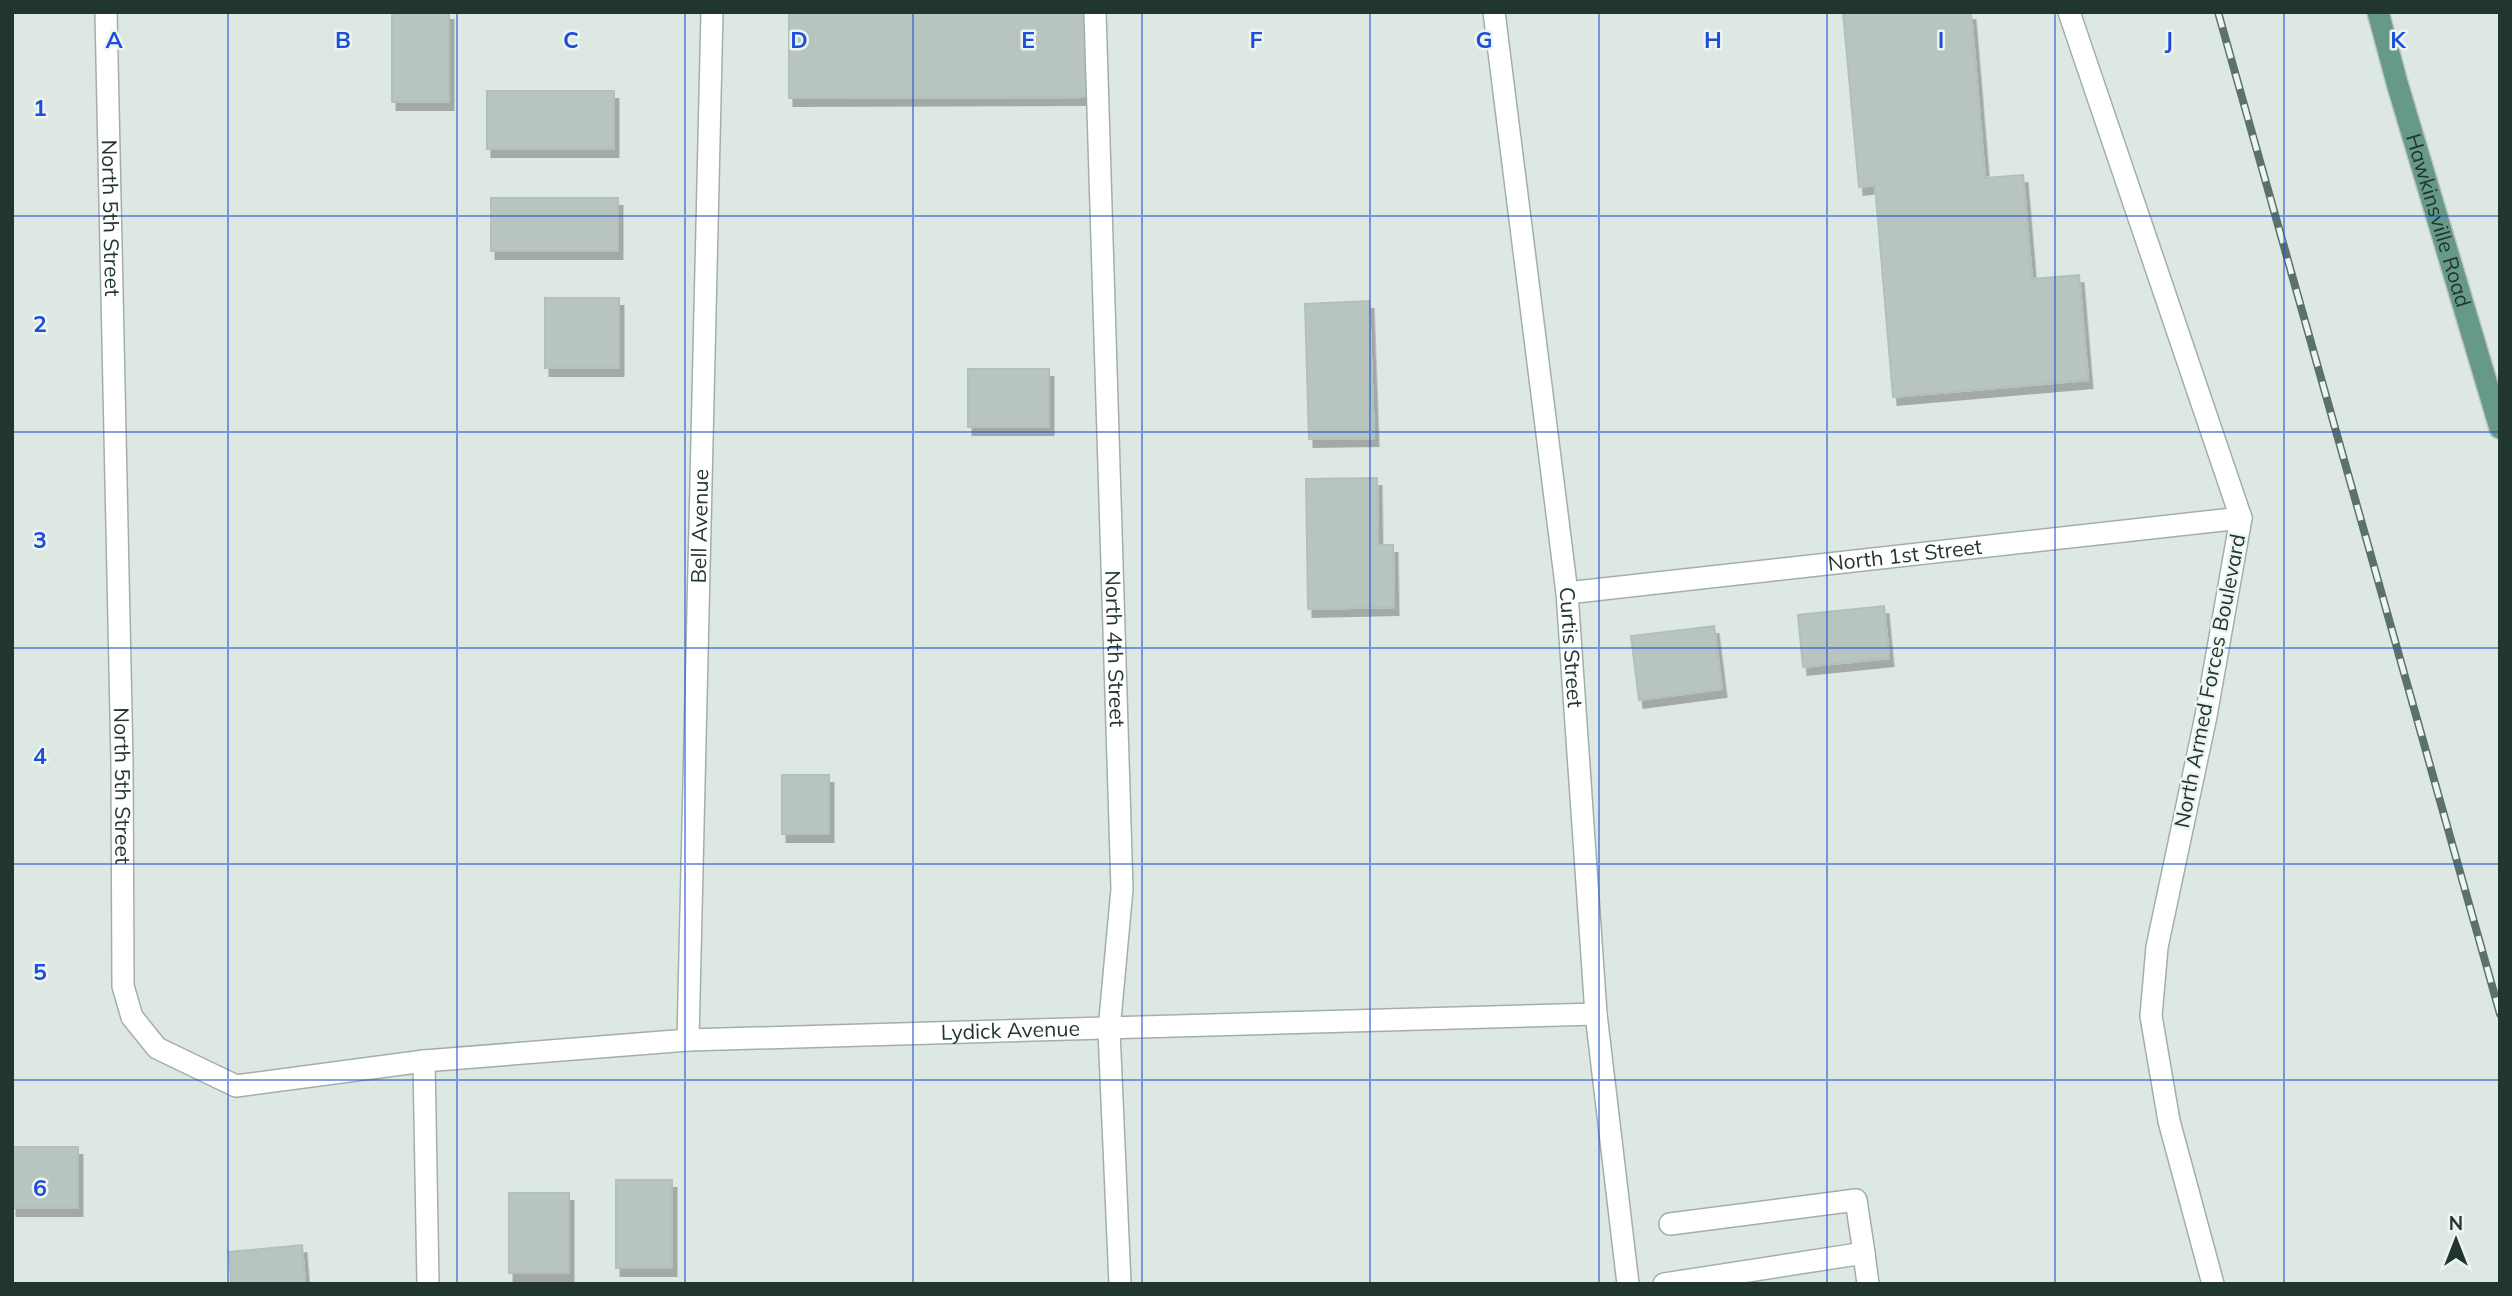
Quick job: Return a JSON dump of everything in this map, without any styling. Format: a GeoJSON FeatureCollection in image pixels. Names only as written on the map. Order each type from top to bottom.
{"type":"FeatureCollection","features":[{"type":"Feature","properties":{"kind":"main road","name":"Hawkinsville Road"},"geometry":{"type":"LineString","coordinates":[[2378,12],[2500,428]]}},
{"type":"Feature","properties":{"kind":"street","name":"North 5th Street"},"geometry":{"type":"LineString","coordinates":[[106,12],[122,762],[123,986],[132,1017],[157,1048],[236,1086],[424,1061]]}},
{"type":"Feature","properties":{"kind":"street","name":"Bell Avenue"},"geometry":{"type":"LineString","coordinates":[[688,1040],[712,12]]}},
{"type":"Feature","properties":{"kind":"street","name":"North 4th Street"},"geometry":{"type":"LineString","coordinates":[[1096,12],[1122,889],[1109,1030],[1121,1284]]}},
{"type":"Feature","properties":{"kind":"street","name":"Curtis Street"},"geometry":{"type":"LineString","coordinates":[[1494,12],[1567,593],[1596,1014],[1628,1284]]}},
{"type":"Feature","properties":{"kind":"street","name":"North Armed Forces Boulevard"},"geometry":{"type":"LineString","coordinates":[[2069,12],[2241,517],[2206,716],[2157,947],[2151,1016],[2169,1121],[2213,1284]]}},
{"type":"Feature","properties":{"kind":"street","name":"North 1st Street"},"geometry":{"type":"LineString","coordinates":[[1567,593],[2241,517]]}},
{"type":"Feature","properties":{"kind":"street","name":"Lydick Avenue"},"geometry":{"type":"LineString","coordinates":[[424,1061],[688,1040],[1596,1014]]}},
{"type":"Feature","properties":{"kind":"street"},"geometry":{"type":"LineString","coordinates":[[424,1061],[428,1284]]}},
{"type":"Feature","properties":{"kind":"street"},"geometry":{"type":"LineString","coordinates":[[1670,1224],[1856,1200],[1868,1284]]}},
{"type":"Feature","properties":{"kind":"street"},"geometry":{"type":"LineString","coordinates":[[1664,1284],[1864,1253]]}},
{"type":"Feature","properties":{"kind":"building"},"geometry":{"type":"Polygon","coordinates":[[[392,12],[449,12],[449,102],[392,102],[392,12]]]}},
{"type":"Feature","properties":{"kind":"building"},"geometry":{"type":"Polygon","coordinates":[[[789,12],[1088,12],[1088,97],[789,98],[789,12]]]}},
{"type":"Feature","properties":{"kind":"building"},"geometry":{"type":"Polygon","coordinates":[[[1843,12],[1971,12],[1985,178],[2023,175],[2032,279],[2079,275],[2088,380],[1893,397],[1875,185],[1859,187],[1843,12]]]}},
{"type":"Feature","properties":{"kind":"building"},"geometry":{"type":"Polygon","coordinates":[[[487,91],[614,91],[614,149],[487,149],[487,91]]]}},
{"type":"Feature","properties":{"kind":"building"},"geometry":{"type":"Polygon","coordinates":[[[491,198],[618,198],[618,251],[491,251],[491,198]]]}},
{"type":"Feature","properties":{"kind":"building"},"geometry":{"type":"Polygon","coordinates":[[[545,298],[619,298],[619,368],[545,368],[545,298]]]}},
{"type":"Feature","properties":{"kind":"building"},"geometry":{"type":"Polygon","coordinates":[[[1369,301],[1374,438],[1309,439],[1305,304],[1369,301]]]}},
{"type":"Feature","properties":{"kind":"building"},"geometry":{"type":"Polygon","coordinates":[[[968,369],[1049,369],[1049,427],[968,427],[968,369]]]}},
{"type":"Feature","properties":{"kind":"building"},"geometry":{"type":"Polygon","coordinates":[[[1377,478],[1378,545],[1393,545],[1394,607],[1308,609],[1306,479],[1377,478]]]}},
{"type":"Feature","properties":{"kind":"building"},"geometry":{"type":"Polygon","coordinates":[[[1884,606],[1889,658],[1803,667],[1798,615],[1884,606]]]}},
{"type":"Feature","properties":{"kind":"building"},"geometry":{"type":"Polygon","coordinates":[[[1714,626],[1722,689],[1639,700],[1631,636],[1714,626]]]}},
{"type":"Feature","properties":{"kind":"building"},"geometry":{"type":"Polygon","coordinates":[[[782,775],[829,775],[829,834],[782,834],[782,775]]]}},
{"type":"Feature","properties":{"kind":"building"},"geometry":{"type":"Polygon","coordinates":[[[12,1147],[78,1147],[78,1208],[12,1208],[12,1147]]]}},
{"type":"Feature","properties":{"kind":"building"},"geometry":{"type":"Polygon","coordinates":[[[616,1180],[672,1180],[672,1268],[616,1268],[616,1180]]]}},
{"type":"Feature","properties":{"kind":"building"},"geometry":{"type":"Polygon","coordinates":[[[509,1193],[569,1193],[569,1273],[509,1273],[509,1193]]]}},
{"type":"Feature","properties":{"kind":"building"},"geometry":{"type":"Polygon","coordinates":[[[302,1245],[305,1284],[231,1284],[229,1252],[302,1245]]]}},
{"type":"Feature","properties":{"kind":"railway"},"geometry":{"type":"LineString","coordinates":[[2218,12],[2500,1014]]}}]}
